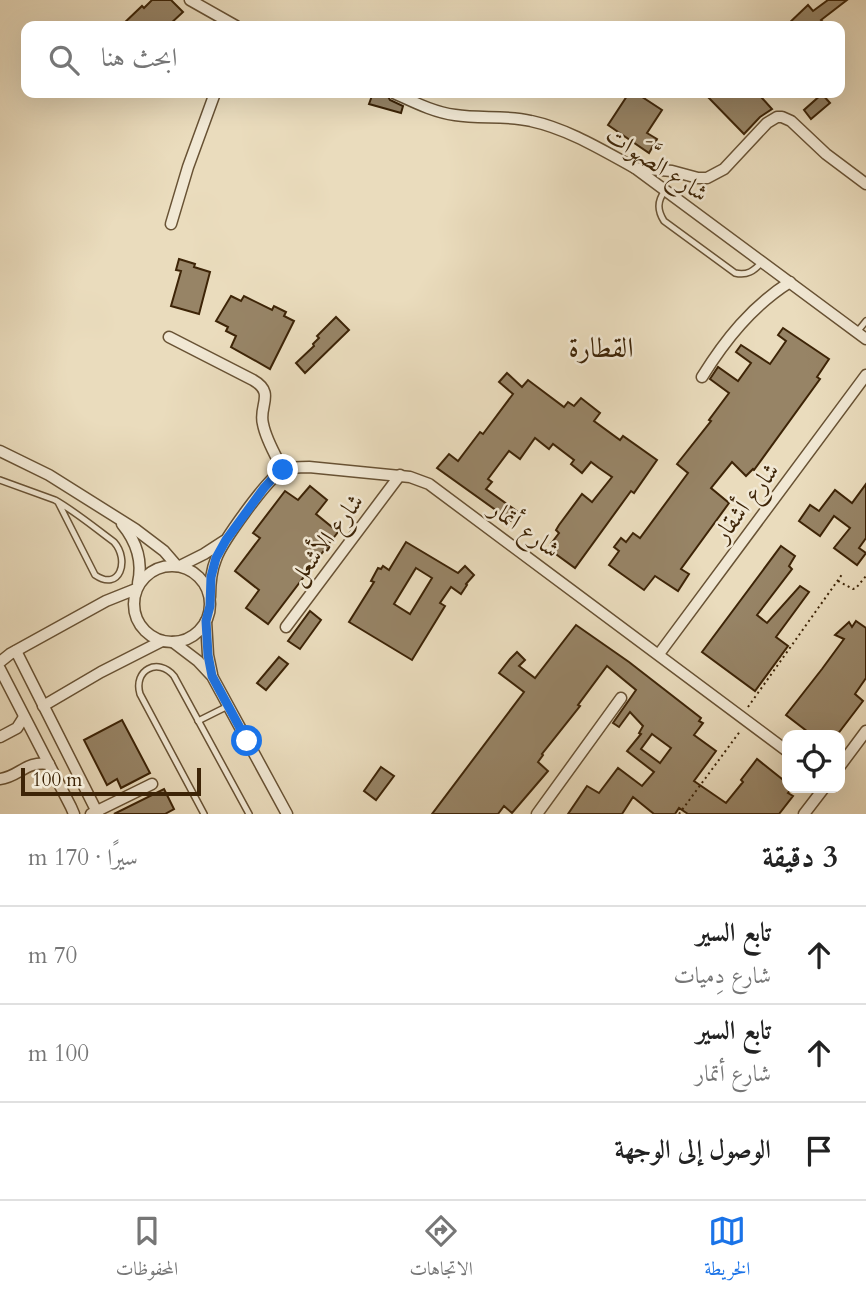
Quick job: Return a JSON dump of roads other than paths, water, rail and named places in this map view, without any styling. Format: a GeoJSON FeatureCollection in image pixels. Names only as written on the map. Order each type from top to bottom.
{"type":"FeatureCollection","features":[{"type":"Feature","properties":{"kind":"street"},"geometry":{"type":"LineString","coordinates":[[190,0],[227,21]]}},
{"type":"Feature","properties":{"kind":"street"},"geometry":{"type":"LineString","coordinates":[[171,224],[213,98]]}},
{"type":"Feature","properties":{"kind":"street","name":"شارع الصَّهَوات"},"geometry":{"type":"LineString","coordinates":[[406,98],[446,114],[513,118],[547,125],[635,168],[862,336]]}},
{"type":"Feature","properties":{"kind":"street"},"geometry":{"type":"LineString","coordinates":[[635,168],[672,171],[707,178],[724,169],[767,123],[782,117],[791,121],[826,154],[866,184]]}},
{"type":"Feature","properties":{"kind":"street"},"geometry":{"type":"LineString","coordinates":[[702,377],[742,322],[764,300],[790,282]]}},
{"type":"Feature","properties":{"kind":"street"},"geometry":{"type":"LineString","coordinates":[[43,706],[101,672],[167,641],[186,639],[198,632],[209,614],[216,558],[264,488],[283,470],[263,426],[262,412],[266,400],[262,388],[253,380],[169,337]]}},
{"type":"Feature","properties":{"kind":"street","name":"شارع أشقار"},"geometry":{"type":"LineString","coordinates":[[659,654],[866,375]]}},
{"type":"Feature","properties":{"kind":"street"},"geometry":{"type":"LineString","coordinates":[[0,451],[49,475],[135,529],[179,566]]}},
{"type":"Feature","properties":{"kind":"street","name":"شارع أتمار"},"geometry":{"type":"LineString","coordinates":[[283,470],[296,467],[400,475],[429,484],[782,747]]}},
{"type":"Feature","properties":{"kind":"street","name":"شارع الأشعل"},"geometry":{"type":"LineString","coordinates":[[286,627],[400,475]]}},
{"type":"Feature","properties":{"kind":"street"},"geometry":{"type":"LineString","coordinates":[[118,519],[133,539],[140,563],[134,600],[138,621],[152,637],[167,641],[198,661],[212,676],[286,814]]}},
{"type":"Feature","properties":{"kind":"street"},"geometry":{"type":"LineString","coordinates":[[179,566],[226,540]]}},
{"type":"Feature","properties":{"kind":"street"},"geometry":{"type":"LineString","coordinates":[[0,662],[106,601],[137,588],[144,577],[165,566],[179,566],[191,570],[200,577],[210,597]]}},
{"type":"Feature","properties":{"kind":"street"},"geometry":{"type":"LineString","coordinates":[[206,621],[212,676]]}},
{"type":"Feature","properties":{"kind":"street"},"geometry":{"type":"LineString","coordinates":[[16,651],[96,813],[152,784]]}},
{"type":"Feature","properties":{"kind":"street"},"geometry":{"type":"LineString","coordinates":[[0,669],[74,814]]}},
{"type":"Feature","properties":{"kind":"street"},"geometry":{"type":"LineString","coordinates":[[0,697],[11,691]]}},
{"type":"Feature","properties":{"kind":"street"},"geometry":{"type":"LineString","coordinates":[[537,814],[621,698]]}},
{"type":"Feature","properties":{"kind":"street"},"geometry":{"type":"LineString","coordinates":[[0,737],[17,729],[24,717]]}},
{"type":"Feature","properties":{"kind":"street"},"geometry":{"type":"LineString","coordinates":[[845,759],[866,730]]}},
{"type":"Feature","properties":{"kind":"street"},"geometry":{"type":"LineString","coordinates":[[0,779],[33,764],[49,764]]}},
{"type":"Feature","properties":{"kind":"street"},"geometry":{"type":"LineString","coordinates":[[804,814],[820,793]]}},
{"type":"Feature","properties":{"kind":"lane"},"geometry":{"type":"LineString","coordinates":[[665,191],[658,206],[664,220],[734,273],[751,272],[762,262]]}},
{"type":"Feature","properties":{"kind":"lane"},"geometry":{"type":"LineString","coordinates":[[862,336],[866,321]]}},
{"type":"Feature","properties":{"kind":"lane"},"geometry":{"type":"LineString","coordinates":[[0,480],[58,502],[114,542],[121,552],[122,562],[117,576],[103,580],[95,575],[58,502]]}},
{"type":"Feature","properties":{"kind":"lane"},"geometry":{"type":"LineString","coordinates":[[204,814],[140,694],[138,684],[146,670],[162,667],[171,672],[249,814]]}},
{"type":"Feature","properties":{"kind":"lane"},"geometry":{"type":"LineString","coordinates":[[198,721],[228,706]]}},
{"type":"Feature","properties":{"kind":"district","name":"القطارة"},"geometry":{"type":"Point","coordinates":[601,347]}}]}
